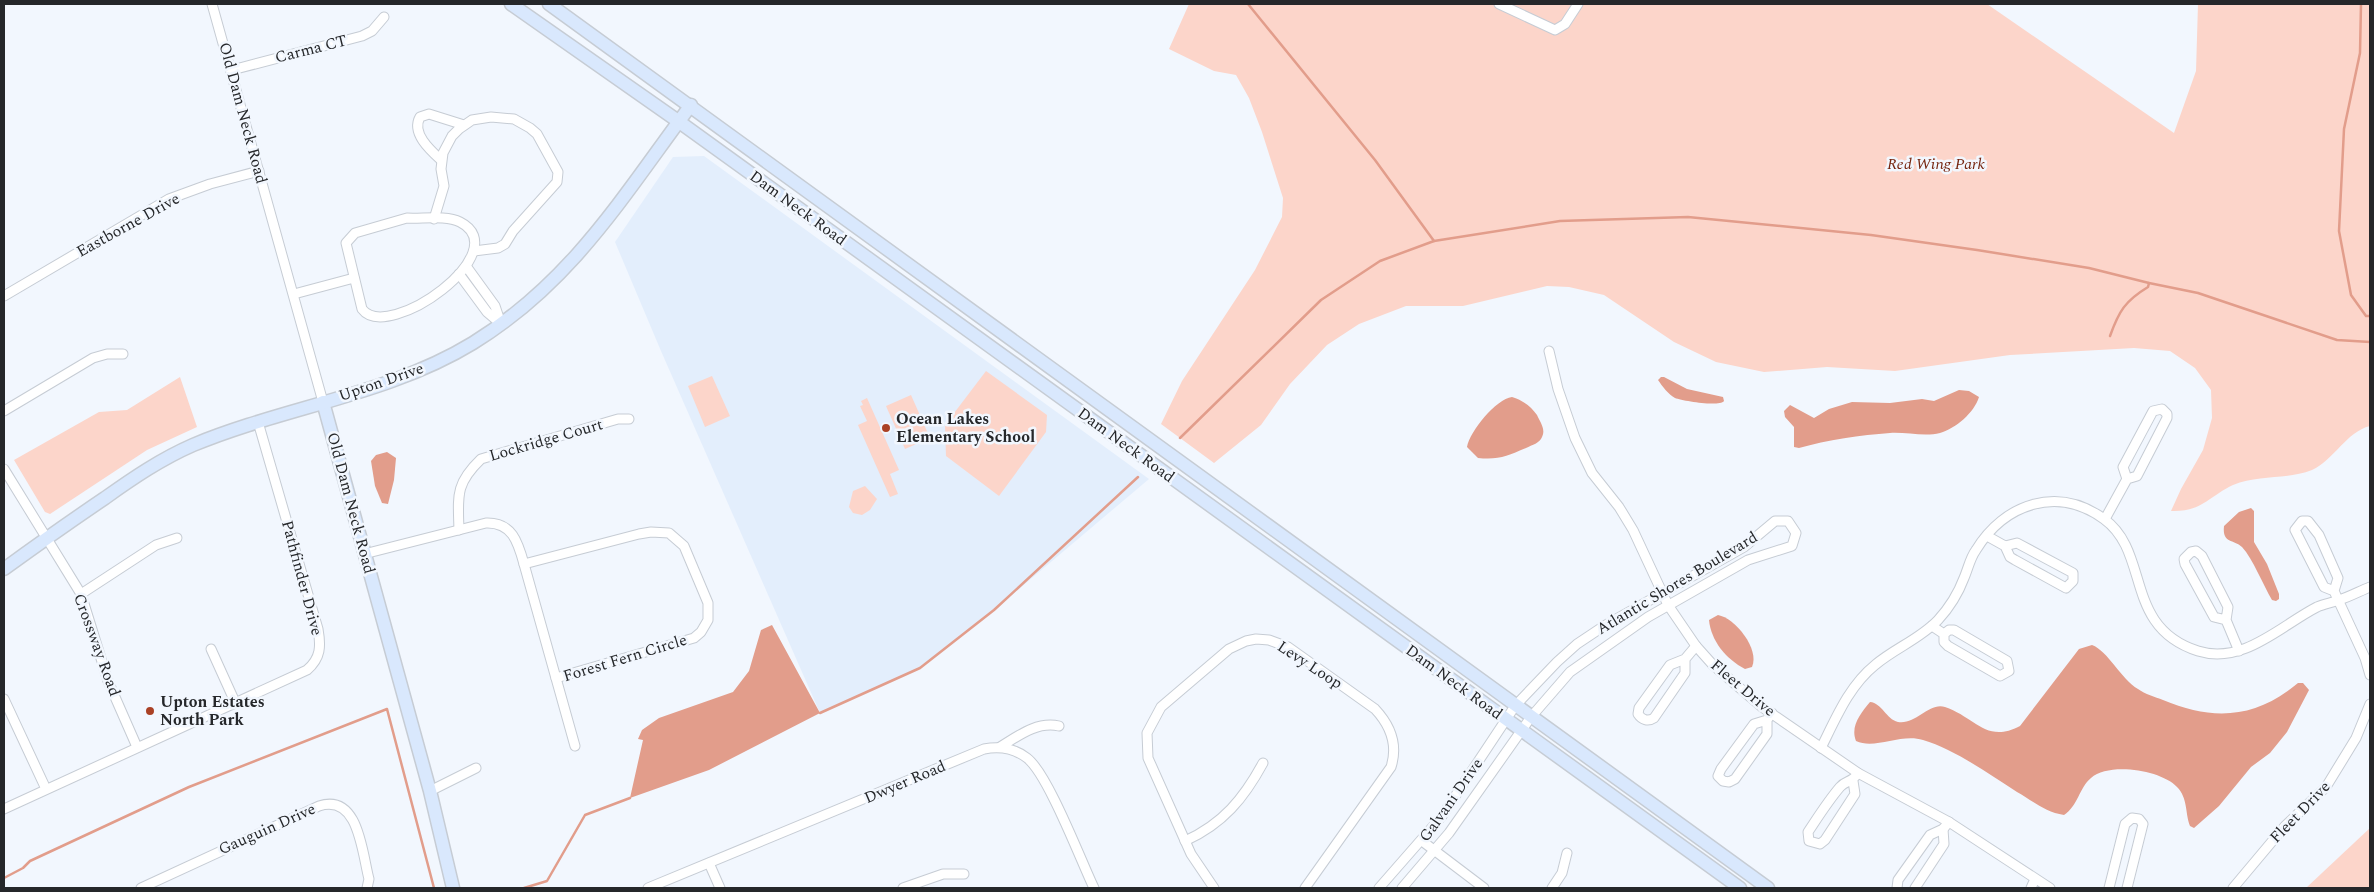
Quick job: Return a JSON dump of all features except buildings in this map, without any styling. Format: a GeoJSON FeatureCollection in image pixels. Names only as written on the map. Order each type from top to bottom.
{"type":"FeatureCollection","features":[{"type":"Feature","properties":{"kind":"main road","name":"Dam Neck Road"},"geometry":{"type":"LineString","coordinates":[[511,4],[678,121],[1740,888]]}},
{"type":"Feature","properties":{"kind":"main road","name":"Dam Neck Road"},"geometry":{"type":"LineString","coordinates":[[549,4],[1768,888]]}},
{"type":"Feature","properties":{"kind":"main road","name":"Upton Drive"},"geometry":{"type":"LineString","coordinates":[[4,569],[46,538],[166,458],[216,436],[414,372],[473,343],[502,324],[546,288],[590,242],[690,105]]}},
{"type":"Feature","properties":{"kind":"main road"},"geometry":{"type":"LineString","coordinates":[[946,315],[958,300]]}},
{"type":"Feature","properties":{"kind":"main road","name":"Old Dam Neck Road"},"geometry":{"type":"LineString","coordinates":[[323,402],[430,791],[453,888]]}},
{"type":"Feature","properties":{"kind":"street","name":"Old Dam Neck Road"},"geometry":{"type":"LineString","coordinates":[[212,4],[232,70],[323,402]]}},
{"type":"Feature","properties":{"kind":"street"},"geometry":{"type":"LineString","coordinates":[[1499,4],[1555,30],[1565,24],[1578,4]]}},
{"type":"Feature","properties":{"kind":"street","name":"Carma CT"},"geometry":{"type":"LineString","coordinates":[[232,70],[362,36],[372,31],[384,16]]}},
{"type":"Feature","properties":{"kind":"street"},"geometry":{"type":"LineString","coordinates":[[442,160],[419,134],[416,127],[420,117],[429,114],[464,124]]}},
{"type":"Feature","properties":{"kind":"street"},"geometry":{"type":"LineString","coordinates":[[434,219],[444,186],[442,160],[452,136],[464,124],[482,117],[514,119],[523,122],[537,134],[558,176],[554,188],[513,231],[505,244],[498,248],[474,252]]}},
{"type":"Feature","properties":{"kind":"street","name":"Eastborne Drive"},"geometry":{"type":"LineString","coordinates":[[4,296],[170,199],[210,184],[259,171]]}},
{"type":"Feature","properties":{"kind":"street"},"geometry":{"type":"LineString","coordinates":[[399,219],[455,220],[465,226],[473,238],[474,252],[471,261],[442,289],[415,307],[378,317],[369,316],[362,309],[346,245],[355,233],[399,219]]}},
{"type":"Feature","properties":{"kind":"street"},"geometry":{"type":"LineString","coordinates":[[466,266],[495,306],[502,324]]}},
{"type":"Feature","properties":{"kind":"street"},"geometry":{"type":"LineString","coordinates":[[459,274],[487,312],[502,324]]}},
{"type":"Feature","properties":{"kind":"street"},"geometry":{"type":"LineString","coordinates":[[294,294],[354,278]]}},
{"type":"Feature","properties":{"kind":"street","name":"Fleet Drive"},"geometry":{"type":"LineString","coordinates":[[1548,351],[1558,389],[1575,438],[1592,473],[1619,507],[1633,530],[1668,606],[1696,646],[1724,676],[1770,717],[1821,748],[1856,777],[1946,826],[2030,885],[2050,888]]}},
{"type":"Feature","properties":{"kind":"street"},"geometry":{"type":"LineString","coordinates":[[4,411],[93,358],[107,354],[123,354]]}},
{"type":"Feature","properties":{"kind":"street"},"geometry":{"type":"LineString","coordinates":[[2105,519],[2127,479],[2124,467],[2153,411],[2162,410],[2167,414],[2167,418],[2137,476],[2127,479]]}},
{"type":"Feature","properties":{"kind":"street","name":"Lockridge Court"},"geometry":{"type":"LineString","coordinates":[[459,530],[458,493],[467,472],[481,459],[618,419],[629,419]]}},
{"type":"Feature","properties":{"kind":"street","name":"Pathfinder Drive"},"geometry":{"type":"LineString","coordinates":[[4,809],[306,670],[312,665],[320,651],[318,629],[258,422]]}},
{"type":"Feature","properties":{"kind":"street","name":"Crossway Road"},"geometry":{"type":"LineString","coordinates":[[4,469],[81,594],[108,681],[137,747]]}},
{"type":"Feature","properties":{"kind":"street"},"geometry":{"type":"LineString","coordinates":[[1821,748],[1849,694],[1866,673],[1884,658],[1932,626],[1955,597],[1975,550],[2004,516],[2027,505],[2040,502],[2073,504],[2105,519],[2128,551],[2147,608],[2154,620],[2177,642],[2198,651],[2226,654],[2239,651],[2254,645],[2299,616],[2326,603],[2339,600],[2370,587]]}},
{"type":"Feature","properties":{"kind":"street","name":"Atlantic Shores Boulevard"},"geometry":{"type":"LineString","coordinates":[[1515,706],[1577,644],[1604,626],[1744,548],[1775,521],[1788,521],[1794,526],[1796,533],[1792,546],[1751,558],[1642,621],[1570,672],[1531,717]]}},
{"type":"Feature","properties":{"kind":"street"},"geometry":{"type":"LineString","coordinates":[[2334,591],[2338,578],[2313,526],[2308,521],[2302,521],[2295,530],[2324,587],[2334,591],[2339,600],[2365,658],[2370,675]]}},
{"type":"Feature","properties":{"kind":"street"},"geometry":{"type":"LineString","coordinates":[[364,554],[486,523],[493,523],[506,528],[515,536],[575,746]]}},
{"type":"Feature","properties":{"kind":"street","name":"Forest Fern Circle"},"geometry":{"type":"LineString","coordinates":[[524,564],[639,534],[661,532],[675,537],[684,546],[708,603],[708,620],[701,632],[694,638],[556,678]]}},
{"type":"Feature","properties":{"kind":"street"},"geometry":{"type":"LineString","coordinates":[[1987,536],[2005,546],[2010,557],[2066,588],[2073,581],[2073,573],[2016,543],[2005,546]]}},
{"type":"Feature","properties":{"kind":"street"},"geometry":{"type":"LineString","coordinates":[[81,594],[156,545],[177,538]]}},
{"type":"Feature","properties":{"kind":"street"},"geometry":{"type":"LineString","coordinates":[[2226,620],[2214,617],[2185,564],[2184,559],[2191,552],[2196,551],[2202,556],[2228,607],[2226,620],[2239,651]]}},
{"type":"Feature","properties":{"kind":"street"},"geometry":{"type":"LineString","coordinates":[[1932,626],[1944,634]]}},
{"type":"Feature","properties":{"kind":"street"},"geometry":{"type":"LineString","coordinates":[[1949,630],[1954,630],[1962,634],[2007,661],[2009,671],[2000,676],[1948,646],[1944,642],[1944,634],[1949,630]]}},
{"type":"Feature","properties":{"kind":"street","name":"Levy Loop"},"geometry":{"type":"LineString","coordinates":[[1214,888],[1198,867],[1148,758],[1146,741],[1150,724],[1168,701],[1230,650],[1246,641],[1256,639],[1278,642],[1288,647],[1375,709],[1389,728],[1394,749],[1392,764],[1386,775],[1305,888]]}},
{"type":"Feature","properties":{"kind":"street"},"geometry":{"type":"LineString","coordinates":[[1685,659],[1685,673],[1654,718],[1648,720],[1642,718],[1638,714],[1639,708],[1666,669],[1674,661],[1685,659],[1696,646]]}},
{"type":"Feature","properties":{"kind":"street"},"geometry":{"type":"LineString","coordinates":[[211,649],[235,702]]}},
{"type":"Feature","properties":{"kind":"street"},"geometry":{"type":"LineString","coordinates":[[4,699],[46,789]]}},
{"type":"Feature","properties":{"kind":"street","name":"Fleet Drive"},"geometry":{"type":"LineString","coordinates":[[2233,888],[2285,826],[2326,786],[2352,746],[2369,711],[2370,704]]}},
{"type":"Feature","properties":{"kind":"street","name":"Galvani Drive"},"geometry":{"type":"LineString","coordinates":[[1379,888],[1442,816],[1515,706]]}},
{"type":"Feature","properties":{"kind":"street","name":"Galvani Drive"},"geometry":{"type":"LineString","coordinates":[[1402,888],[1435,851],[1531,717]]}},
{"type":"Feature","properties":{"kind":"street"},"geometry":{"type":"LineString","coordinates":[[1770,717],[1767,734],[1735,779],[1729,782],[1723,781],[1718,776],[1721,769],[1754,724],[1770,717]]}},
{"type":"Feature","properties":{"kind":"street","name":"Dwyer Road"},"geometry":{"type":"LineString","coordinates":[[648,888],[984,749],[1000,747],[1036,727],[1045,725],[1059,726]]}},
{"type":"Feature","properties":{"kind":"street"},"geometry":{"type":"LineString","coordinates":[[1000,747],[1020,753],[1034,764],[1050,792],[1094,888]]}},
{"type":"Feature","properties":{"kind":"street"},"geometry":{"type":"LineString","coordinates":[[1186,841],[1214,826],[1226,816],[1249,789],[1263,763]]}},
{"type":"Feature","properties":{"kind":"street"},"geometry":{"type":"LineString","coordinates":[[430,791],[476,768]]}},
{"type":"Feature","properties":{"kind":"street"},"geometry":{"type":"LineString","coordinates":[[1856,777],[1855,794],[1825,840],[1820,844],[1809,841],[1808,832],[1836,792],[1842,784],[1856,777]]}},
{"type":"Feature","properties":{"kind":"street","name":"Gauguin Drive"},"geometry":{"type":"LineString","coordinates":[[141,888],[319,806],[330,804],[346,809],[354,820],[369,879],[367,888]]}},
{"type":"Feature","properties":{"kind":"street"},"geometry":{"type":"LineString","coordinates":[[2110,888],[2125,824],[2132,818],[2139,819],[2143,824],[2127,888]]}},
{"type":"Feature","properties":{"kind":"street"},"geometry":{"type":"LineString","coordinates":[[1897,888],[1898,880],[1930,835],[1946,826]]}},
{"type":"Feature","properties":{"kind":"street"},"geometry":{"type":"LineString","coordinates":[[1915,888],[1944,844],[1946,826]]}},
{"type":"Feature","properties":{"kind":"street"},"geometry":{"type":"LineString","coordinates":[[1422,841],[1484,888]]}},
{"type":"Feature","properties":{"kind":"street"},"geometry":{"type":"LineString","coordinates":[[1552,888],[1562,873],[1567,853]]}},
{"type":"Feature","properties":{"kind":"street"},"geometry":{"type":"LineString","coordinates":[[709,863],[720,888]]}},
{"type":"Feature","properties":{"kind":"street"},"geometry":{"type":"LineString","coordinates":[[903,888],[943,874],[964,874]]}},
{"type":"Feature","properties":{"kind":"shaded area","name":"Ocean Lakes Elementary School"},"geometry":{"type":"Polygon","coordinates":[[[704,156],[1149,479],[994,610],[920,668],[820,713],[615,242],[673,157],[704,156]]]}},
{"type":"Feature","properties":{"kind":"shaded area"},"geometry":{"type":"Polygon","coordinates":[[[1661,377],[1687,389],[1723,397],[1724,401],[1721,403],[1708,403],[1675,398],[1668,393],[1658,380],[1661,377]]]}},
{"type":"Feature","properties":{"kind":"shaded area"},"geometry":{"type":"Polygon","coordinates":[[[1959,390],[1969,391],[1979,397],[1977,403],[1958,424],[1946,431],[1934,434],[1896,433],[1867,435],[1832,440],[1799,448],[1794,447],[1794,427],[1785,417],[1784,411],[1790,405],[1814,418],[1829,409],[1852,402],[1890,403],[1922,399],[1934,401],[1959,390]]]}},
{"type":"Feature","properties":{"kind":"shaded area"},"geometry":{"type":"Polygon","coordinates":[[[1512,397],[1526,404],[1537,415],[1543,428],[1541,439],[1533,445],[1508,455],[1497,458],[1478,458],[1467,447],[1469,440],[1478,425],[1492,409],[1499,403],[1512,397]]]}},
{"type":"Feature","properties":{"kind":"shaded area"},"geometry":{"type":"Polygon","coordinates":[[[387,452],[396,458],[394,480],[388,504],[382,503],[375,486],[371,461],[376,455],[387,452]]]}},
{"type":"Feature","properties":{"kind":"shaded area"},"geometry":{"type":"Polygon","coordinates":[[[2251,508],[2254,511],[2254,542],[2267,564],[2279,594],[2279,599],[2276,601],[2272,600],[2246,552],[2242,547],[2225,536],[2224,526],[2239,512],[2251,508]]]}},
{"type":"Feature","properties":{"kind":"shaded area"},"geometry":{"type":"Polygon","coordinates":[[[1718,615],[1732,622],[1744,635],[1749,643],[1754,660],[1752,667],[1745,669],[1738,665],[1726,655],[1716,642],[1709,620],[1718,615]]]}},
{"type":"Feature","properties":{"kind":"shaded area"},"geometry":{"type":"Polygon","coordinates":[[[772,625],[820,713],[709,770],[630,798],[643,740],[638,739],[642,730],[659,718],[733,692],[749,671],[761,630],[772,625]]]}},
{"type":"Feature","properties":{"kind":"shaded area"},"geometry":{"type":"Polygon","coordinates":[[[2092,645],[2104,653],[2126,679],[2141,691],[2181,707],[2199,711],[2233,713],[2250,710],[2282,695],[2298,683],[2303,683],[2309,690],[2287,732],[2270,753],[2251,767],[2219,806],[2194,828],[2190,826],[2188,821],[2185,801],[2181,791],[2169,781],[2148,772],[2122,769],[2099,773],[2087,782],[2072,807],[2064,815],[2039,806],[1971,763],[1935,744],[1915,738],[1871,744],[1856,741],[1855,725],[1870,702],[1878,705],[1890,718],[1898,722],[1911,720],[1939,706],[1955,711],[1989,731],[2008,731],[2020,726],[2079,649],[2092,645]]]}},
{"type":"Feature","properties":{"kind":"green space","name":"Red Wing Park"},"geometry":{"type":"Polygon","coordinates":[[[1189,4],[1987,4],[2174,133],[2196,71],[2198,4],[2370,4],[2370,426],[2354,434],[2327,460],[2312,470],[2293,475],[2253,479],[2233,485],[2198,506],[2182,511],[2171,511],[2203,450],[2212,418],[2211,390],[2195,368],[2170,351],[2134,348],[2010,355],[1895,371],[1827,367],[1764,372],[1716,362],[1674,342],[1604,295],[1569,287],[1547,286],[1463,306],[1406,306],[1359,324],[1327,345],[1290,384],[1261,425],[1214,463],[1161,424],[1182,381],[1255,270],[1282,217],[1283,198],[1262,132],[1249,98],[1236,75],[1214,71],[1169,49],[1189,4]]]}},
{"type":"Feature","properties":{"kind":"green space"},"geometry":{"type":"Polygon","coordinates":[[[986,371],[1047,415],[1046,432],[999,496],[946,456],[945,425],[986,371]]]}},
{"type":"Feature","properties":{"kind":"green space"},"geometry":{"type":"Polygon","coordinates":[[[712,376],[730,416],[705,427],[688,386],[712,376]]]}},
{"type":"Feature","properties":{"kind":"green space"},"geometry":{"type":"Polygon","coordinates":[[[180,377],[197,427],[147,450],[50,514],[45,512],[14,460],[99,412],[127,410],[180,377]]]}},
{"type":"Feature","properties":{"kind":"green space"},"geometry":{"type":"Polygon","coordinates":[[[911,395],[930,438],[905,449],[886,406],[911,395]]]}},
{"type":"Feature","properties":{"kind":"green space"},"geometry":{"type":"Polygon","coordinates":[[[867,398],[899,470],[890,474],[898,494],[890,497],[858,425],[867,421],[860,406],[863,405],[861,401],[867,398]]]}},
{"type":"Feature","properties":{"kind":"green space"},"geometry":{"type":"Polygon","coordinates":[[[865,486],[877,499],[870,510],[862,515],[853,513],[849,507],[853,491],[865,486]]]}},
{"type":"Feature","properties":{"kind":"green space"},"geometry":{"type":"Polygon","coordinates":[[[2370,828],[2370,888],[2306,888],[2370,828]]]}},
{"type":"Feature","properties":{"kind":"waterway"},"geometry":{"type":"LineString","coordinates":[[1248,4],[1375,160],[1434,241]]}},
{"type":"Feature","properties":{"kind":"waterway"},"geometry":{"type":"LineString","coordinates":[[2361,4],[2360,53],[2344,129],[2339,231],[2351,295],[2366,316],[2370,316]]}},
{"type":"Feature","properties":{"kind":"waterway"},"geometry":{"type":"LineString","coordinates":[[1180,438],[1321,300],[1380,261],[1434,241],[1560,221],[1688,217],[1871,235],[1977,250],[2089,268],[2198,293],[2337,340],[2370,342]]}},
{"type":"Feature","properties":{"kind":"waterway"},"geometry":{"type":"LineString","coordinates":[[2110,336],[2116,320],[2124,307],[2148,287],[2149,283]]}},
{"type":"Feature","properties":{"kind":"waterway"},"geometry":{"type":"LineString","coordinates":[[820,713],[920,668],[994,610],[1138,477]]}},
{"type":"Feature","properties":{"kind":"waterway"},"geometry":{"type":"LineString","coordinates":[[4,878],[23,868],[30,861],[189,787],[387,709],[434,888]]}},
{"type":"Feature","properties":{"kind":"waterway"},"geometry":{"type":"LineString","coordinates":[[524,888],[547,881],[585,815],[630,798]]}},
{"type":"Feature","properties":{"kind":"place","name":"Ocean Lakes Elementary School"},"geometry":{"type":"Point","coordinates":[886,428]}},
{"type":"Feature","properties":{"kind":"place","name":"Upton Estates North Park"},"geometry":{"type":"Point","coordinates":[150,711]}}]}
